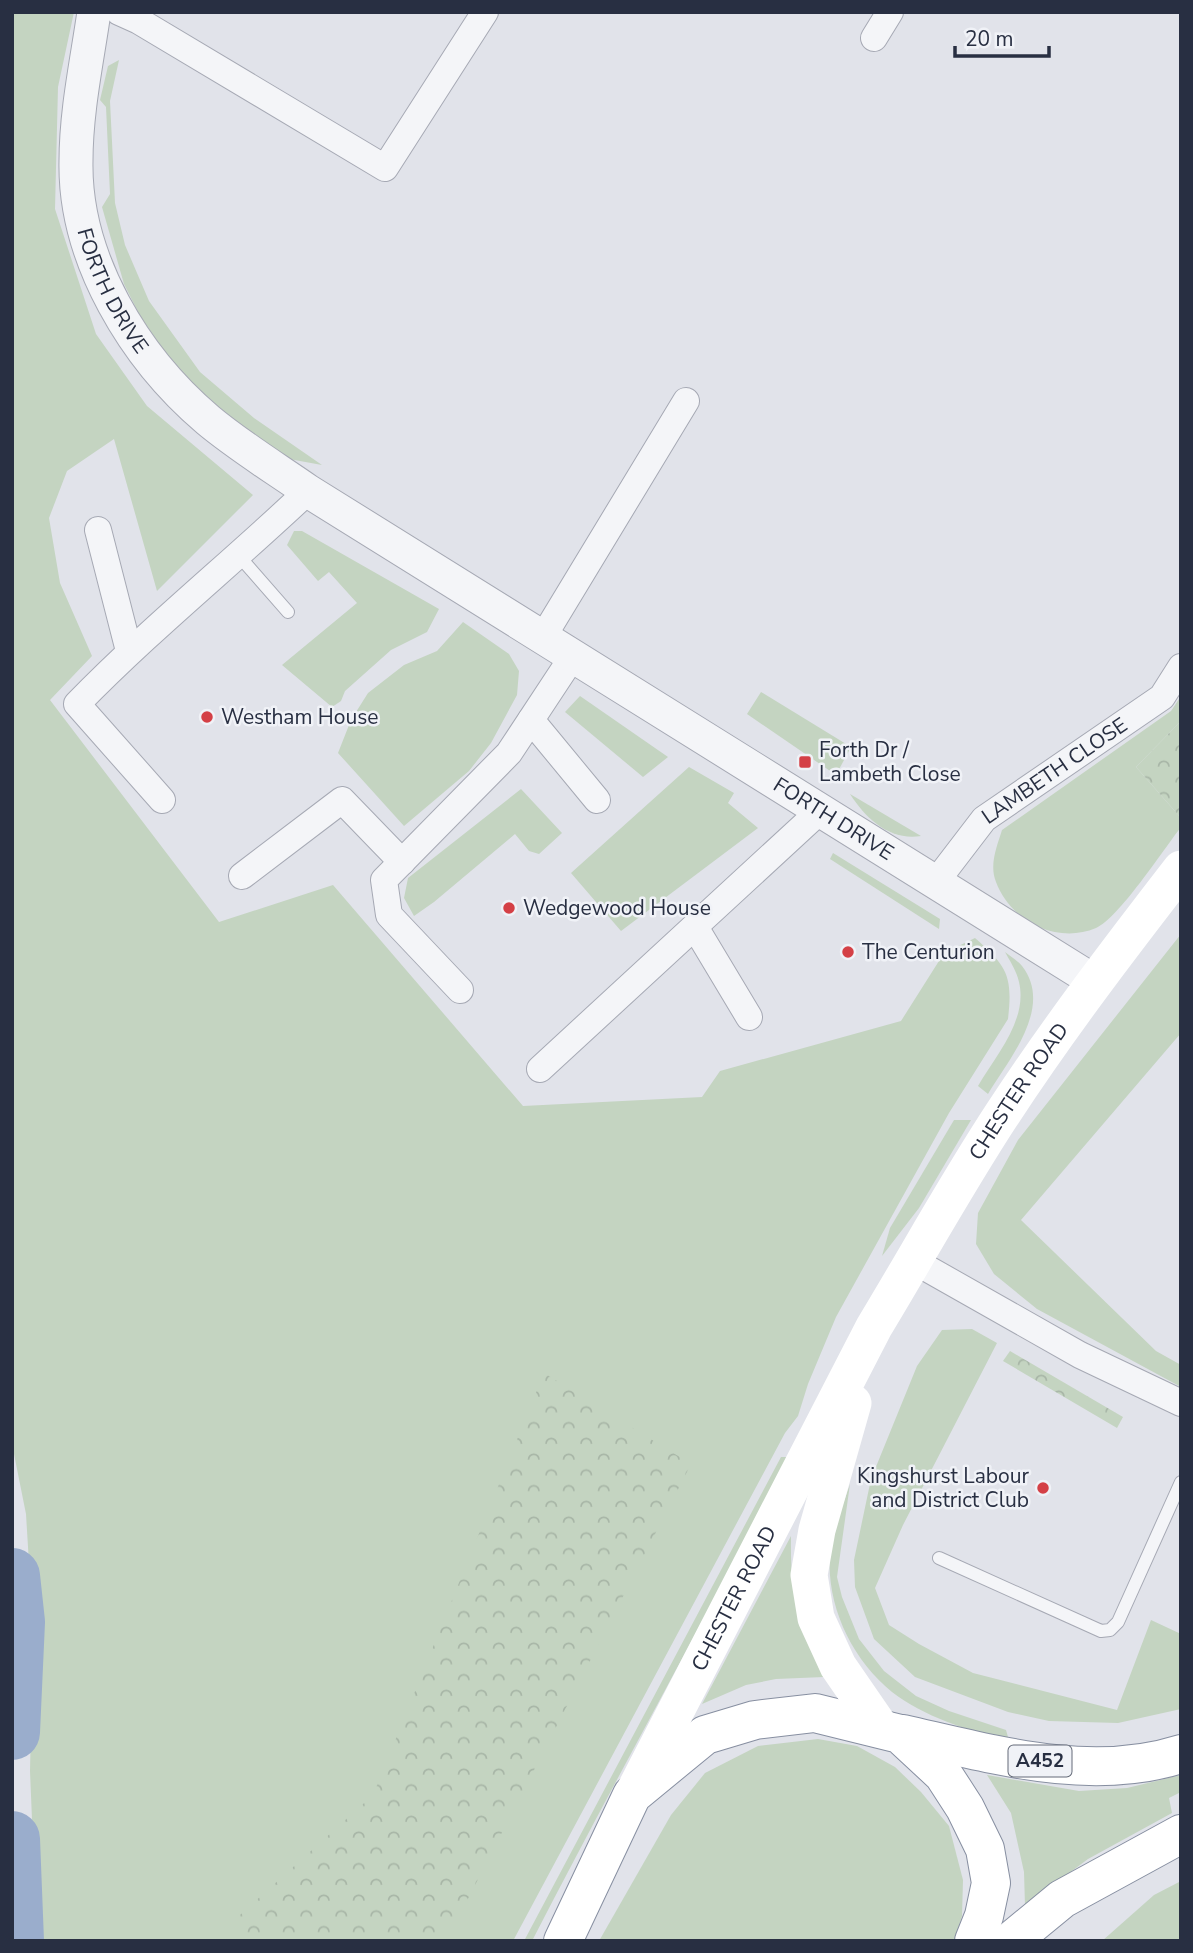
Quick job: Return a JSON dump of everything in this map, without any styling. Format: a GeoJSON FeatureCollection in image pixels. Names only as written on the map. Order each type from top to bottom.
{"type":"FeatureCollection","features":[{"type":"Feature","properties":{"kind":"highway","name":"A452"},"geometry":{"type":"LineString","coordinates":[[563,1941],[632,1795],[705,1735],[755,1720],[816,1713],[1000,1756],[1085,1767],[1160,1761],[1181,1754]]}},
{"type":"Feature","properties":{"kind":"highway"},"geometry":{"type":"LineString","coordinates":[[890,1730],[943,1774],[965,1808],[985,1849],[991,1883],[984,1916],[974,1941]]}},
{"type":"Feature","properties":{"kind":"highway"},"geometry":{"type":"LineString","coordinates":[[1011,1941],[1062,1899],[1181,1834]]}},
{"type":"Feature","properties":{"kind":"main road","name":"CHESTER ROAD"},"geometry":{"type":"LineString","coordinates":[[632,1795],[874,1327],[1002,1114],[1094,981],[1181,869]]}},
{"type":"Feature","properties":{"kind":"main road","name":"CHESTER ROAD"},"geometry":{"type":"LineString","coordinates":[[874,1327],[817,1530],[809,1575],[816,1618],[838,1666],[890,1730]]}},
{"type":"Feature","properties":{"kind":"street","name":"FORTH DRIVE"},"geometry":{"type":"LineString","coordinates":[[94,12],[78,119],[76,164],[81,211],[92,256],[107,294],[134,338],[173,386],[208,420],[308,491],[1094,981]]}},
{"type":"Feature","properties":{"kind":"street"},"geometry":{"type":"LineString","coordinates":[[119,12],[139,21],[385,168],[485,12]]}},
{"type":"Feature","properties":{"kind":"street"},"geometry":{"type":"LineString","coordinates":[[874,38],[890,12]]}},
{"type":"Feature","properties":{"kind":"street"},"geometry":{"type":"LineString","coordinates":[[543,637],[685,401]]}},
{"type":"Feature","properties":{"kind":"street"},"geometry":{"type":"LineString","coordinates":[[162,800],[77,704],[129,651],[239,556],[308,491]]}},
{"type":"Feature","properties":{"kind":"street"},"geometry":{"type":"LineString","coordinates":[[98,530],[129,651]]}},
{"type":"Feature","properties":{"kind":"street"},"geometry":{"type":"LineString","coordinates":[[460,990],[389,915],[384,880],[509,753],[573,656]]}},
{"type":"Feature","properties":{"kind":"street","name":"LAMBETH CLOSE"},"geometry":{"type":"LineString","coordinates":[[935,883],[984,819],[1162,697],[1181,667]]}},
{"type":"Feature","properties":{"kind":"street"},"geometry":{"type":"LineString","coordinates":[[531,720],[597,800]]}},
{"type":"Feature","properties":{"kind":"street"},"geometry":{"type":"LineString","coordinates":[[242,876],[342,800],[402,862]]}},
{"type":"Feature","properties":{"kind":"street"},"geometry":{"type":"LineString","coordinates":[[540,1069],[821,810]]}},
{"type":"Feature","properties":{"kind":"street"},"geometry":{"type":"LineString","coordinates":[[695,927],[749,1017]]}},
{"type":"Feature","properties":{"kind":"street"},"geometry":{"type":"LineString","coordinates":[[914,1261],[1080,1355],[1181,1403]]}},
{"type":"Feature","properties":{"kind":"lane"},"geometry":{"type":"LineString","coordinates":[[239,556],[288,612]]}},
{"type":"Feature","properties":{"kind":"lane"},"geometry":{"type":"LineString","coordinates":[[939,1558],[1101,1631],[1110,1630],[1118,1622],[1181,1482]]}},
{"type":"Feature","properties":{"kind":"green space"},"geometry":{"type":"Polygon","coordinates":[[[12,12],[74,12],[58,87],[55,209],[96,334],[147,406],[253,495],[157,591],[114,439],[67,471],[49,518],[60,583],[92,656],[50,700],[219,922],[333,885],[523,1106],[702,1097],[720,1071],[901,1021],[944,953],[975,938],[1001,965],[1008,982],[1008,1019],[949,1113],[836,1317],[808,1384],[798,1416],[785,1433],[513,1941],[37,1941],[30,1771],[33,1629],[26,1514],[12,1444],[12,12]]]}},
{"type":"Feature","properties":{"kind":"green space"},"geometry":{"type":"Polygon","coordinates":[[[119,60],[110,101],[115,203],[125,245],[149,301],[200,372],[254,418],[322,465],[289,459],[211,404],[168,357],[140,316],[124,284],[102,207],[110,194],[106,107],[100,100],[108,66],[119,60]]]}},
{"type":"Feature","properties":{"kind":"green space"},"geometry":{"type":"Polygon","coordinates":[[[294,531],[302,531],[439,609],[427,632],[391,650],[345,691],[341,701],[332,707],[282,665],[357,603],[329,572],[318,581],[287,545],[294,531]]]}},
{"type":"Feature","properties":{"kind":"green space"},"geometry":{"type":"Polygon","coordinates":[[[463,622],[509,654],[519,671],[517,695],[491,743],[469,771],[404,826],[338,753],[351,720],[368,693],[404,665],[437,651],[463,622]]]}},
{"type":"Feature","properties":{"kind":"green space"},"geometry":{"type":"Polygon","coordinates":[[[761,692],[851,747],[836,775],[747,714],[761,692]]]}},
{"type":"Feature","properties":{"kind":"green space"},"geometry":{"type":"Polygon","coordinates":[[[580,696],[668,757],[643,777],[565,712],[580,696]]]}},
{"type":"Feature","properties":{"kind":"green space"},"geometry":{"type":"Polygon","coordinates":[[[1181,696],[1181,721],[1136,767],[1181,818],[1181,827],[1128,898],[1096,928],[1081,932],[1050,931],[1023,918],[1003,896],[994,876],[994,856],[1002,830],[1171,711],[1181,696]]]}},
{"type":"Feature","properties":{"kind":"green space"},"geometry":{"type":"Polygon","coordinates":[[[1181,721],[1181,818],[1136,767],[1181,721]]]}},
{"type":"Feature","properties":{"kind":"green space"},"geometry":{"type":"Polygon","coordinates":[[[689,767],[734,793],[728,803],[758,828],[621,931],[571,873],[689,767]]]}},
{"type":"Feature","properties":{"kind":"green space"},"geometry":{"type":"Polygon","coordinates":[[[521,789],[562,833],[539,854],[529,851],[515,834],[414,916],[404,898],[408,878],[521,789]]]}},
{"type":"Feature","properties":{"kind":"green space"},"geometry":{"type":"Polygon","coordinates":[[[850,794],[921,836],[910,837],[889,832],[871,820],[850,794]]]}},
{"type":"Feature","properties":{"kind":"green space"},"geometry":{"type":"Polygon","coordinates":[[[833,853],[940,919],[939,929],[830,859],[833,853]]]}},
{"type":"Feature","properties":{"kind":"green space"},"geometry":{"type":"Polygon","coordinates":[[[1181,934],[1181,1033],[1021,1220],[1156,1351],[1181,1365],[1181,1387],[1037,1309],[994,1274],[976,1244],[978,1213],[1018,1140],[1181,934]]]}},
{"type":"Feature","properties":{"kind":"green space"},"geometry":{"type":"Polygon","coordinates":[[[1005,952],[1022,966],[1031,982],[1031,1015],[1016,1049],[988,1094],[978,1086],[1009,1037],[1021,996],[1015,970],[1005,952]]]}},
{"type":"Feature","properties":{"kind":"green space"},"geometry":{"type":"Polygon","coordinates":[[[954,1120],[971,1120],[919,1208],[882,1256],[890,1228],[954,1120]]]}},
{"type":"Feature","properties":{"kind":"green space"},"geometry":{"type":"Polygon","coordinates":[[[972,1329],[997,1343],[903,1525],[875,1588],[889,1625],[973,1673],[1117,1710],[1151,1620],[1181,1634],[1181,1709],[1118,1723],[1049,1721],[1008,1712],[915,1677],[874,1639],[855,1587],[854,1560],[871,1479],[917,1366],[942,1330],[972,1329]]]}},
{"type":"Feature","properties":{"kind":"green space"},"geometry":{"type":"Polygon","coordinates":[[[1010,1351],[1123,1417],[1117,1428],[1003,1361],[1010,1351]]]}},
{"type":"Feature","properties":{"kind":"green space"},"geometry":{"type":"Polygon","coordinates":[[[544,1373],[691,1464],[453,1928],[441,1941],[225,1941],[230,1924],[373,1795],[544,1373]]]}},
{"type":"Feature","properties":{"kind":"green space"},"geometry":{"type":"Polygon","coordinates":[[[781,1457],[789,1457],[532,1941],[524,1941],[781,1457]]]}},
{"type":"Feature","properties":{"kind":"green space"},"geometry":{"type":"Polygon","coordinates":[[[850,1484],[837,1577],[859,1639],[884,1671],[916,1696],[949,1711],[1006,1730],[1008,1737],[1005,1742],[946,1722],[904,1701],[877,1678],[852,1645],[836,1607],[830,1566],[832,1537],[850,1484]]]}},
{"type":"Feature","properties":{"kind":"green space"},"geometry":{"type":"Polygon","coordinates":[[[791,1536],[792,1576],[797,1609],[824,1677],[776,1679],[746,1685],[702,1704],[791,1536]]]}},
{"type":"Feature","properties":{"kind":"green space"},"geometry":{"type":"Polygon","coordinates":[[[818,1739],[857,1746],[895,1767],[921,1792],[949,1826],[963,1880],[962,1916],[954,1941],[599,1941],[671,1815],[705,1773],[758,1746],[818,1739]]]}},
{"type":"Feature","properties":{"kind":"green space"},"geometry":{"type":"Polygon","coordinates":[[[987,1775],[1079,1791],[1127,1788],[1181,1775],[1181,1792],[1169,1798],[1172,1813],[1088,1859],[1025,1906],[1024,1872],[1011,1813],[987,1775]]]}},
{"type":"Feature","properties":{"kind":"green space"},"geometry":{"type":"Polygon","coordinates":[[[1181,1881],[1181,1941],[1102,1941],[1154,1895],[1181,1881]]]}},
{"type":"Feature","properties":{"kind":"waterway"},"geometry":{"type":"LineString","coordinates":[[12,1576],[17,1622],[12,1732]]}},
{"type":"Feature","properties":{"kind":"waterway"},"geometry":{"type":"LineString","coordinates":[[12,1839],[16,1941]]}},
{"type":"Feature","properties":{"kind":"place","name":"Westham House"},"geometry":{"type":"Point","coordinates":[207,717]}},
{"type":"Feature","properties":{"kind":"place","name":"Forth Dr / Lambeth Close"},"geometry":{"type":"Point","coordinates":[805,762]}},
{"type":"Feature","properties":{"kind":"place","name":"Wedgewood House"},"geometry":{"type":"Point","coordinates":[509,908]}},
{"type":"Feature","properties":{"kind":"place","name":"The Centurion"},"geometry":{"type":"Point","coordinates":[848,952]}},
{"type":"Feature","properties":{"kind":"place","name":"Kingshurst Labour and District Club"},"geometry":{"type":"Point","coordinates":[1043,1488]}}]}
